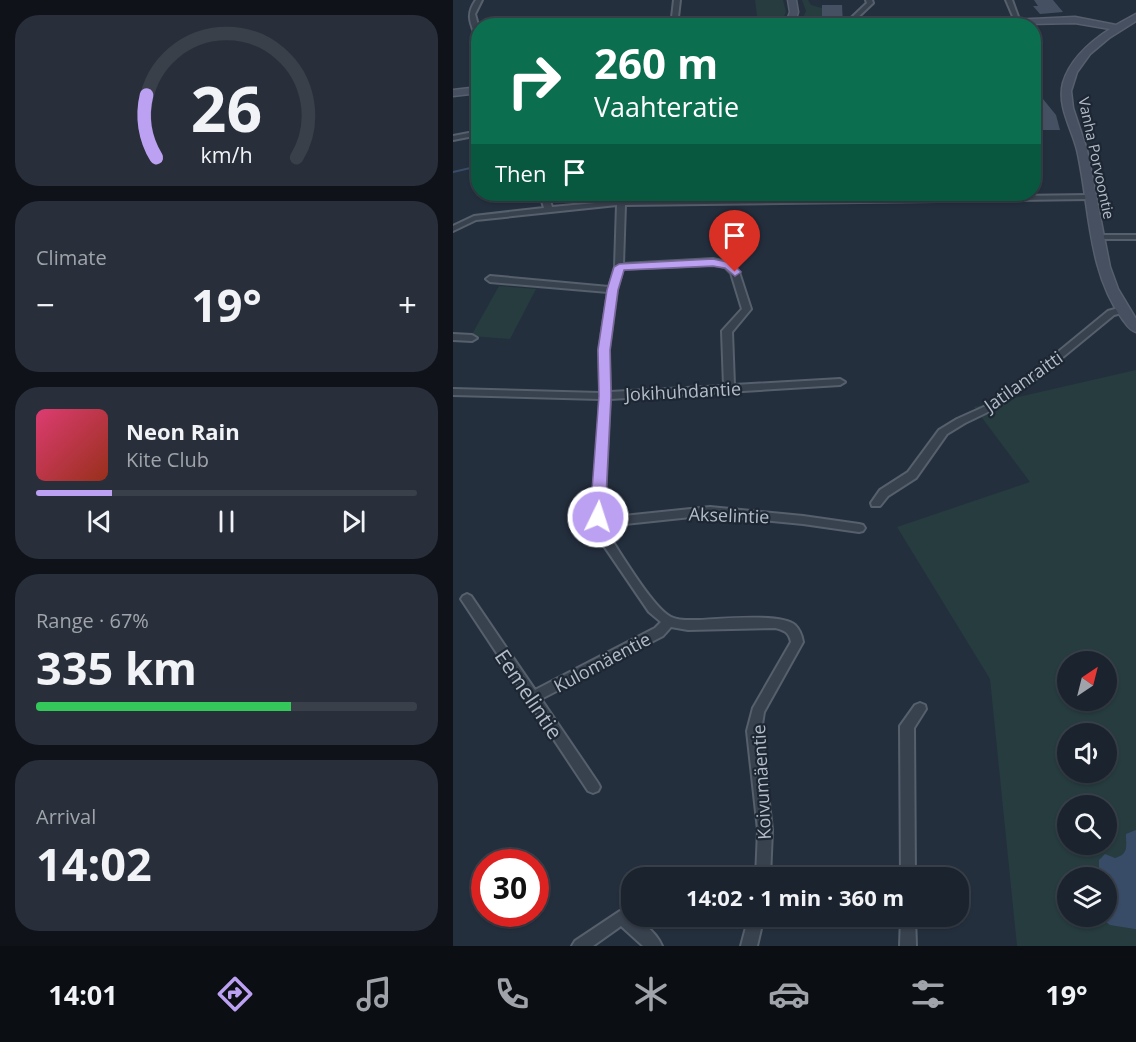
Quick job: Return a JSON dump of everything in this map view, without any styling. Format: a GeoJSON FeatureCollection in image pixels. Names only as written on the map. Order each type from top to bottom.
{"type":"FeatureCollection","features":[{"type":"Feature","properties":{"kind":"main road"},"geometry":{"type":"LineString","coordinates":[[792,0],[794,12],[792,18]]}},
{"type":"Feature","properties":{"kind":"main road","name":"Vanha Porvoontie"},"geometry":{"type":"LineString","coordinates":[[1136,17],[1117,27],[1100,40],[1080,61],[1068,82],[1068,101],[1082,152],[1089,198],[1113,292],[1122,310],[1136,328]]}},
{"type":"Feature","properties":{"kind":"main road"},"geometry":{"type":"LineString","coordinates":[[1041,21],[1075,20],[1117,27]]}},
{"type":"Feature","properties":{"kind":"main road"},"geometry":{"type":"LineString","coordinates":[[453,93],[471,91]]}},
{"type":"Feature","properties":{"kind":"street"},"geometry":{"type":"LineString","coordinates":[[472,18],[471,11],[479,0]]}},
{"type":"Feature","properties":{"kind":"street"},"geometry":{"type":"LineString","coordinates":[[675,18],[677,0]]}},
{"type":"Feature","properties":{"kind":"street"},"geometry":{"type":"LineString","coordinates":[[854,18],[870,3],[869,0]]}},
{"type":"Feature","properties":{"kind":"street"},"geometry":{"type":"LineString","coordinates":[[1009,0],[1017,18]]}},
{"type":"Feature","properties":{"kind":"street"},"geometry":{"type":"LineString","coordinates":[[453,138],[471,135]]}},
{"type":"Feature","properties":{"kind":"street"},"geometry":{"type":"LineString","coordinates":[[1041,198],[1089,198]]}},
{"type":"Feature","properties":{"kind":"street"},"geometry":{"type":"LineString","coordinates":[[547,201],[549,210]]}},
{"type":"Feature","properties":{"kind":"street"},"geometry":{"type":"LineString","coordinates":[[453,229],[474,218],[549,210],[603,201]]}},
{"type":"Feature","properties":{"kind":"street"},"geometry":{"type":"LineString","coordinates":[[621,201],[619,267],[613,290],[604,350],[605,396],[598,517],[604,537],[653,609],[669,622]]}},
{"type":"Feature","properties":{"kind":"street"},"geometry":{"type":"LineString","coordinates":[[1099,237],[1136,237]]}},
{"type":"Feature","properties":{"kind":"street"},"geometry":{"type":"LineString","coordinates":[[619,267],[713,262],[728,265],[735,272],[747,309],[727,330],[729,388]]}},
{"type":"Feature","properties":{"kind":"street"},"geometry":{"type":"LineString","coordinates":[[490,279],[613,290]]}},
{"type":"Feature","properties":{"kind":"street","name":"Jatilanraitti"},"geometry":{"type":"LineString","coordinates":[[876,503],[884,493],[912,475],[943,432],[989,408],[1038,374],[1111,313],[1122,310]]}},
{"type":"Feature","properties":{"kind":"street"},"geometry":{"type":"LineString","coordinates":[[453,337],[472,338]]}},
{"type":"Feature","properties":{"kind":"street","name":"Jokihuhdantie"},"geometry":{"type":"LineString","coordinates":[[453,392],[605,396],[840,382]]}},
{"type":"Feature","properties":{"kind":"street","name":"Akselintie"},"geometry":{"type":"LineString","coordinates":[[599,523],[710,511],[803,519],[859,528]]}},
{"type":"Feature","properties":{"kind":"street","name":"Eemelintie"},"geometry":{"type":"LineString","coordinates":[[467,599],[593,787]]}},
{"type":"Feature","properties":{"kind":"street","name":"Kulomäentie"},"geometry":{"type":"LineString","coordinates":[[532,698],[659,633],[669,622]]}},
{"type":"Feature","properties":{"kind":"street","name":"Koivumäentie"},"geometry":{"type":"LineString","coordinates":[[669,622],[689,625],[775,623],[787,625],[796,633],[797,642],[758,712],[755,731],[765,830],[763,867]]}},
{"type":"Feature","properties":{"kind":"street"},"geometry":{"type":"LineString","coordinates":[[908,867],[907,726],[920,709]]}},
{"type":"Feature","properties":{"kind":"street"},"geometry":{"type":"LineString","coordinates":[[580,946],[620,918],[630,922],[654,946]]}},
{"type":"Feature","properties":{"kind":"street"},"geometry":{"type":"LineString","coordinates":[[749,946],[754,927]]}},
{"type":"Feature","properties":{"kind":"street"},"geometry":{"type":"LineString","coordinates":[[908,927],[908,946]]}},
{"type":"Feature","properties":{"kind":"green space"},"geometry":{"type":"Polygon","coordinates":[[[755,0],[783,0],[786,12],[783,18],[757,18],[755,0]]]}},
{"type":"Feature","properties":{"kind":"green space"},"geometry":{"type":"Polygon","coordinates":[[[802,0],[808,0],[811,5],[822,8],[822,18],[803,18],[806,11],[802,0]]]}},
{"type":"Feature","properties":{"kind":"green space"},"geometry":{"type":"Polygon","coordinates":[[[499,286],[536,289],[510,339],[471,336],[499,286]]]}},
{"type":"Feature","properties":{"kind":"green space"},"geometry":{"type":"Polygon","coordinates":[[[1136,370],[1136,946],[1017,946],[990,679],[897,527],[1030,482],[974,407],[1136,370]]]}},
{"type":"Feature","properties":{"kind":"water"},"geometry":{"type":"Polygon","coordinates":[[[1136,830],[1136,929],[1117,926],[1117,867],[1099,867],[1099,860],[1104,855],[1115,858],[1125,852],[1126,834],[1136,830]]]}},
{"type":"Feature","properties":{"kind":"building"},"geometry":{"type":"Polygon","coordinates":[[[1034,0],[1053,0],[1063,12],[1040,14],[1033,6],[1038,6],[1034,0]]]}},
{"type":"Feature","properties":{"kind":"building"},"geometry":{"type":"Polygon","coordinates":[[[822,5],[842,5],[843,18],[822,18],[822,5]]]}},
{"type":"Feature","properties":{"kind":"building"},"geometry":{"type":"Polygon","coordinates":[[[1041,99],[1056,115],[1060,130],[1041,130],[1041,99]]]}},
{"type":"Feature","properties":{"kind":"waterway"},"geometry":{"type":"LineString","coordinates":[[453,172],[471,168]]}},
{"type":"Feature","properties":{"kind":"route"},"geometry":{"type":"LineString","coordinates":[[598,517],[605,396],[604,350],[613,290],[619,267],[713,262],[728,265],[735,272]]}}]}
